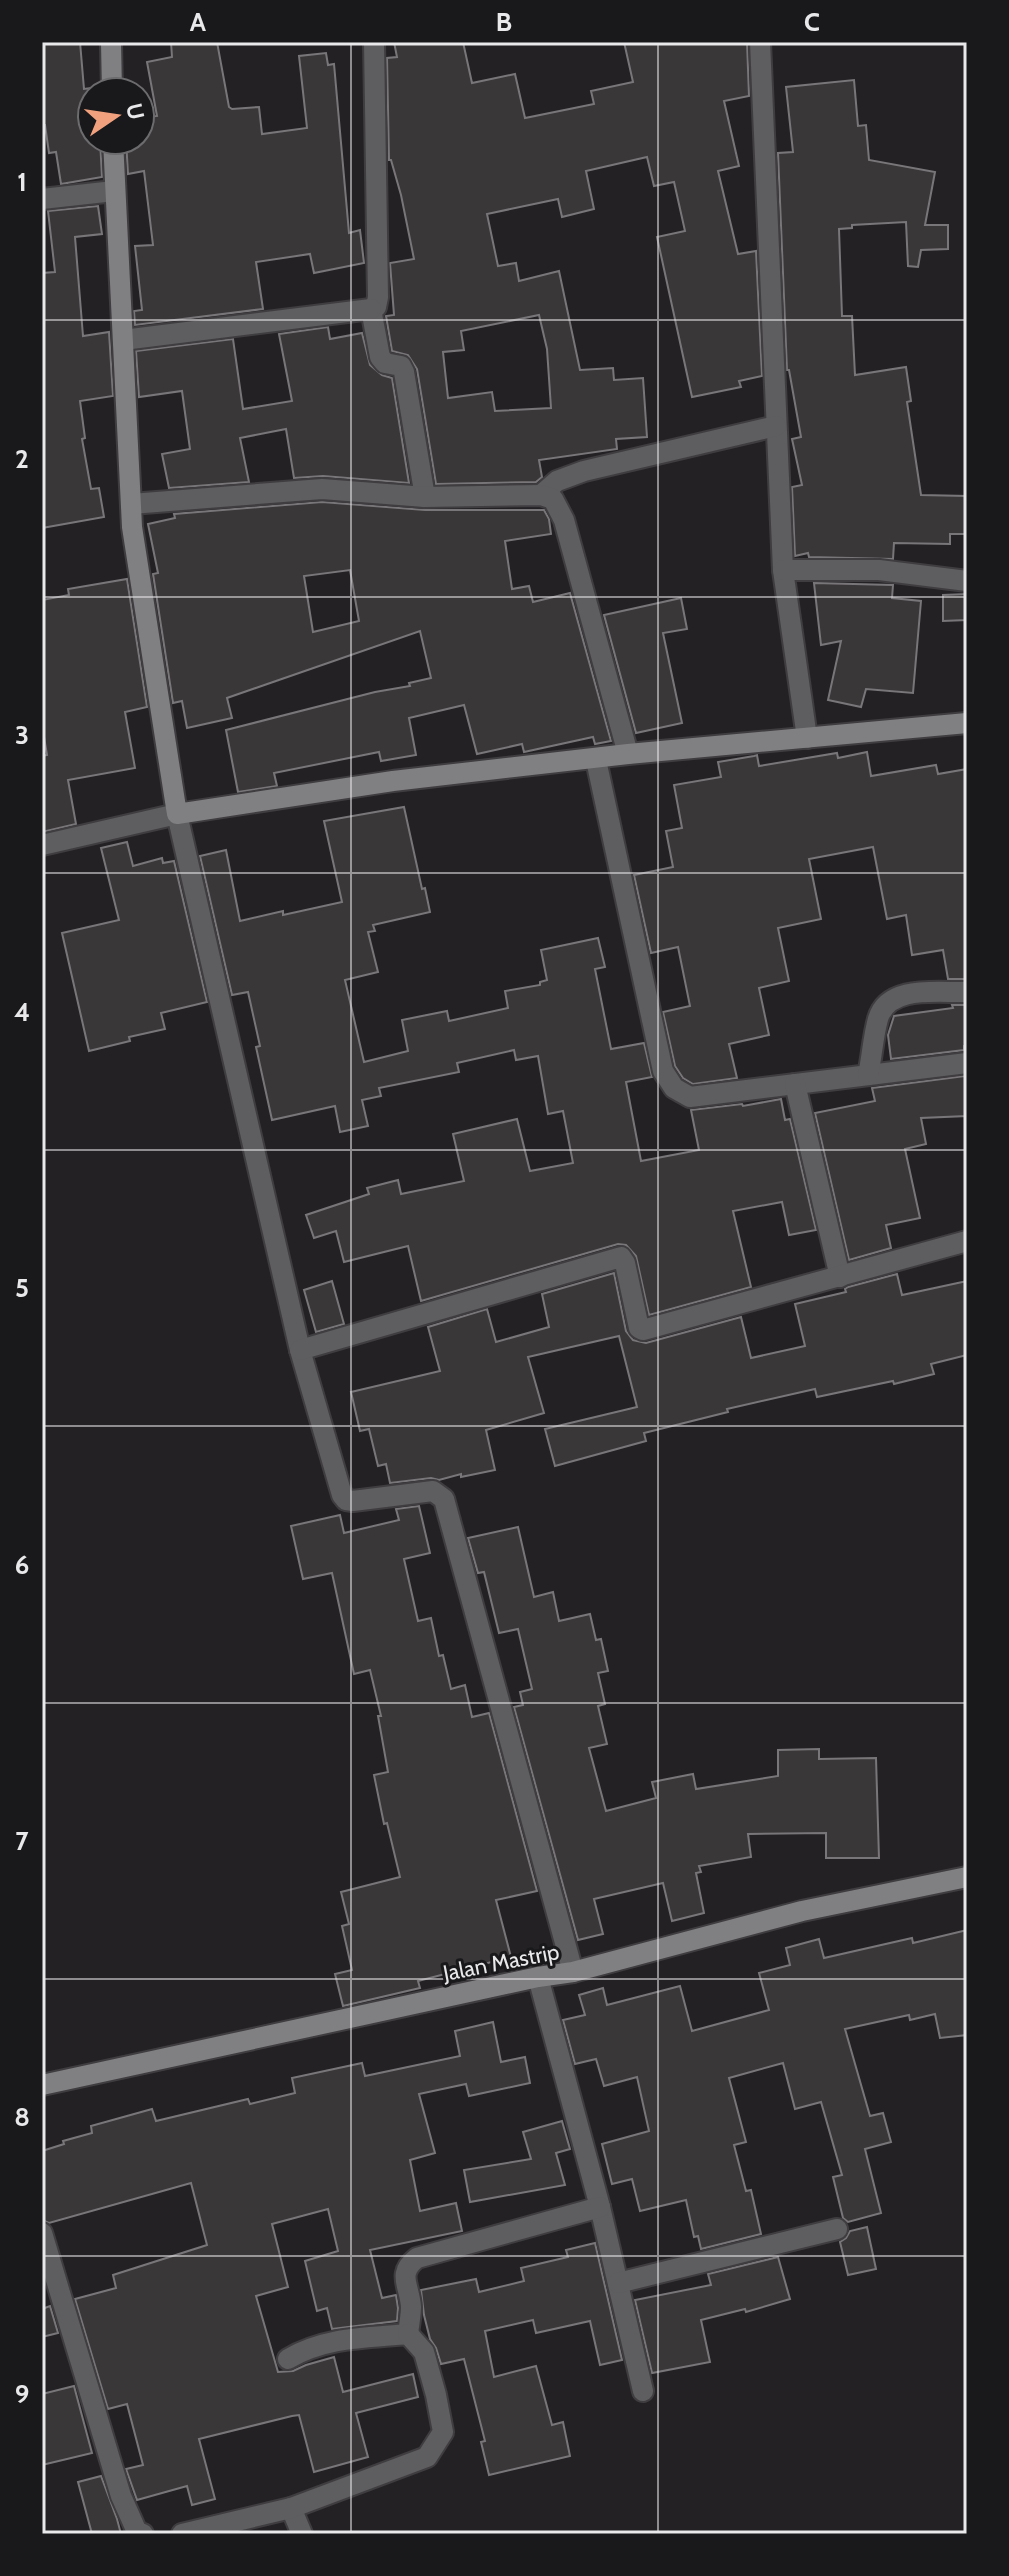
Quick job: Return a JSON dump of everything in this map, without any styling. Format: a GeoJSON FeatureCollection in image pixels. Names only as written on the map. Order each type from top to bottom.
{"type":"FeatureCollection","features":[{"type":"Feature","properties":{"kind":"street"},"geometry":{"type":"LineString","coordinates":[[111,42],[112,76]]}},
{"type":"Feature","properties":{"kind":"street"},"geometry":{"type":"LineString","coordinates":[[123,340],[376,307],[374,42]]}},
{"type":"Feature","properties":{"kind":"street"},"geometry":{"type":"LineString","coordinates":[[760,42],[783,570],[807,738]]}},
{"type":"Feature","properties":{"kind":"street"},"geometry":{"type":"LineString","coordinates":[[113,156],[132,527],[177,814],[300,1350],[346,1500],[433,1491],[444,1499],[573,1972]]}},
{"type":"Feature","properties":{"kind":"street"},"geometry":{"type":"LineString","coordinates":[[42,199],[114,191]]}},
{"type":"Feature","properties":{"kind":"street"},"geometry":{"type":"LineString","coordinates":[[371,309],[380,357],[385,363],[401,366],[404,372],[425,497]]}},
{"type":"Feature","properties":{"kind":"street"},"geometry":{"type":"LineString","coordinates":[[541,495],[557,481],[584,471],[776,426]]}},
{"type":"Feature","properties":{"kind":"street"},"geometry":{"type":"LineString","coordinates":[[131,504],[322,489],[425,497],[541,495],[553,499],[564,520],[628,754]]}},
{"type":"Feature","properties":{"kind":"street"},"geometry":{"type":"LineString","coordinates":[[783,570],[879,570],[967,581]]}},
{"type":"Feature","properties":{"kind":"street"},"geometry":{"type":"LineString","coordinates":[[42,845],[177,814],[393,781],[628,754],[967,723]]}},
{"type":"Feature","properties":{"kind":"street"},"geometry":{"type":"LineString","coordinates":[[596,760],[663,1071],[668,1082],[683,1095],[690,1097],[967,1063]]}},
{"type":"Feature","properties":{"kind":"street"},"geometry":{"type":"LineString","coordinates":[[868,1075],[878,1017],[887,1003],[900,995],[967,992]]}},
{"type":"Feature","properties":{"kind":"street"},"geometry":{"type":"LineString","coordinates":[[795,1084],[840,1277]]}},
{"type":"Feature","properties":{"kind":"street"},"geometry":{"type":"LineString","coordinates":[[300,1350],[621,1257],[625,1263],[639,1328],[643,1330],[967,1241]]}},
{"type":"Feature","properties":{"kind":"street","name":"Jalan Mastrip"},"geometry":{"type":"LineString","coordinates":[[42,2085],[573,1972],[802,1911],[967,1877]]}},
{"type":"Feature","properties":{"kind":"street"},"geometry":{"type":"LineString","coordinates":[[538,1977],[600,2207],[643,2391]]}},
{"type":"Feature","properties":{"kind":"street"},"geometry":{"type":"LineString","coordinates":[[182,2534],[291,2508],[427,2457],[443,2432],[424,2352],[408,2334],[411,2306],[404,2277],[408,2265],[417,2258],[600,2207]]}},
{"type":"Feature","properties":{"kind":"street"},"geometry":{"type":"LineString","coordinates":[[618,2283],[837,2229]]}},
{"type":"Feature","properties":{"kind":"street"},"geometry":{"type":"LineString","coordinates":[[42,2233],[121,2496],[137,2532],[143,2534]]}},
{"type":"Feature","properties":{"kind":"street"},"geometry":{"type":"LineString","coordinates":[[288,2359],[307,2348],[327,2342],[408,2334]]}},
{"type":"Feature","properties":{"kind":"street"},"geometry":{"type":"LineString","coordinates":[[291,2508],[302,2534]]}},
{"type":"Feature","properties":{"kind":"building"},"geometry":{"type":"Polygon","coordinates":[[[42,42],[80,42],[83,76],[76,76],[76,156],[101,156],[102,177],[61,184],[56,152],[49,153],[45,125],[42,125],[42,42]]]}},
{"type":"Feature","properties":{"kind":"building"},"geometry":{"type":"Polygon","coordinates":[[[171,42],[217,42],[229,107],[259,107],[262,134],[307,128],[299,56],[326,53],[328,65],[334,64],[349,233],[360,230],[364,263],[314,273],[310,254],[256,262],[263,309],[135,325],[134,311],[142,310],[135,246],[153,245],[144,171],[128,174],[127,156],[156,156],[156,76],[150,76],[147,62],[172,57],[171,42]]]}},
{"type":"Feature","properties":{"kind":"building"},"geometry":{"type":"Polygon","coordinates":[[[394,42],[463,42],[472,83],[515,74],[525,118],[594,104],[591,91],[633,82],[624,42],[747,42],[749,96],[724,101],[739,166],[718,171],[738,254],[756,251],[762,376],[739,381],[741,387],[692,397],[657,237],[685,231],[674,182],[654,186],[647,157],[586,171],[594,209],[562,217],[558,199],[487,214],[498,266],[516,263],[519,281],[559,271],[580,370],[613,368],[614,380],[643,378],[647,437],[616,439],[617,449],[539,460],[542,477],[536,482],[436,484],[417,369],[408,355],[392,351],[386,316],[394,315],[390,263],[414,259],[401,195],[389,160],[387,58],[397,57],[394,42]],[[539,315],[461,331],[464,350],[443,352],[448,398],[492,392],[495,411],[551,408],[547,349],[539,315]]]}},
{"type":"Feature","properties":{"kind":"building"},"geometry":{"type":"Polygon","coordinates":[[[854,80],[858,126],[866,125],[869,160],[935,172],[925,225],[948,225],[948,249],[921,250],[918,267],[908,266],[906,222],[852,225],[852,228],[839,229],[842,316],[852,316],[855,375],[906,367],[911,401],[907,402],[921,495],[967,496],[967,534],[950,534],[950,544],[894,543],[893,559],[809,557],[808,553],[795,556],[792,487],[802,485],[792,439],[801,437],[787,370],[778,153],[793,152],[786,87],[854,80]]]}},
{"type":"Feature","properties":{"kind":"building"},"geometry":{"type":"Polygon","coordinates":[[[98,206],[102,234],[75,237],[83,336],[109,332],[113,396],[80,401],[85,438],[82,439],[91,489],[99,488],[104,517],[42,528],[42,273],[55,272],[48,211],[98,206]]]}},
{"type":"Feature","properties":{"kind":"building"},"geometry":{"type":"Polygon","coordinates":[[[328,327],[330,339],[362,333],[370,365],[382,375],[392,378],[409,483],[323,476],[294,478],[286,429],[240,438],[249,482],[169,488],[162,454],[190,449],[182,391],[139,397],[136,351],[233,339],[243,409],[292,401],[279,334],[328,327]]]}},
{"type":"Feature","properties":{"kind":"building"},"geometry":{"type":"Polygon","coordinates":[[[322,502],[425,510],[544,510],[551,534],[505,541],[512,589],[529,586],[533,602],[570,593],[611,741],[595,744],[593,737],[524,752],[522,744],[477,754],[464,705],[409,718],[416,755],[381,761],[379,752],[274,773],[277,786],[238,792],[226,730],[410,686],[409,683],[431,678],[420,631],[227,698],[232,718],[187,728],[182,701],[173,703],[153,574],[158,573],[148,524],[175,518],[174,514],[322,502]],[[350,570],[304,576],[313,632],[359,621],[350,570]]]}},
{"type":"Feature","properties":{"kind":"building"},"geometry":{"type":"Polygon","coordinates":[[[127,579],[147,707],[125,712],[135,768],[68,780],[76,824],[42,832],[42,756],[47,755],[42,725],[42,600],[69,595],[68,589],[127,579]]]}},
{"type":"Feature","properties":{"kind":"building"},"geometry":{"type":"Polygon","coordinates":[[[814,583],[893,585],[892,598],[921,601],[913,693],[866,689],[861,707],[828,700],[841,641],[821,645],[814,583]]]}},
{"type":"Feature","properties":{"kind":"building"},"geometry":{"type":"Polygon","coordinates":[[[967,594],[967,620],[943,621],[943,595],[967,594]]]}},
{"type":"Feature","properties":{"kind":"building"},"geometry":{"type":"Polygon","coordinates":[[[681,598],[687,629],[663,633],[682,723],[636,733],[604,615],[681,598]]]}},
{"type":"Feature","properties":{"kind":"building"},"geometry":{"type":"Polygon","coordinates":[[[867,752],[871,776],[936,765],[938,774],[967,769],[967,979],[948,979],[943,950],[912,955],[906,915],[887,919],[873,847],[809,859],[821,919],[778,928],[789,981],[759,988],[769,1035],[729,1044],[737,1078],[693,1084],[683,1078],[675,1066],[663,1012],[690,1006],[678,947],[651,953],[634,875],[673,867],[666,831],[682,828],[674,785],[721,777],[718,762],[757,755],[759,766],[837,753],[838,758],[867,752]]]}},
{"type":"Feature","properties":{"kind":"building"},"geometry":{"type":"Polygon","coordinates":[[[404,807],[430,912],[373,925],[375,931],[368,932],[378,972],[345,980],[364,1062],[408,1051],[402,1020],[447,1011],[449,1021],[508,1008],[505,991],[540,985],[540,982],[547,980],[541,950],[598,938],[605,967],[595,969],[611,1049],[644,1043],[652,1077],[626,1082],[641,1161],[699,1150],[691,1110],[781,1099],[785,1120],[790,1119],[816,1230],[789,1235],[782,1202],[733,1211],[751,1287],[649,1315],[636,1256],[626,1245],[618,1244],[421,1301],[408,1246],[344,1262],[336,1231],[314,1238],[306,1215],[369,1194],[367,1188],[398,1180],[401,1194],[464,1181],[453,1134],[517,1119],[530,1171],[573,1163],[563,1111],[548,1114],[538,1056],[516,1060],[514,1050],[457,1063],[459,1072],[379,1088],[381,1096],[362,1100],[368,1126],[340,1132],[335,1106],[272,1120],[248,992],[232,995],[200,856],[226,850],[240,921],[342,902],[324,821],[404,807]]]}},
{"type":"Feature","properties":{"kind":"building"},"geometry":{"type":"Polygon","coordinates":[[[127,842],[133,866],[162,858],[163,863],[174,861],[207,1002],[161,1013],[165,1029],[89,1051],[62,933],[119,920],[101,848],[127,842]]]}},
{"type":"Feature","properties":{"kind":"building"},"geometry":{"type":"Polygon","coordinates":[[[952,1005],[967,1005],[967,1045],[964,1050],[891,1059],[888,1035],[894,1016],[953,1008],[952,1005]]]}},
{"type":"Feature","properties":{"kind":"building"},"geometry":{"type":"Polygon","coordinates":[[[965,1076],[967,1116],[921,1118],[926,1144],[905,1149],[920,1218],[886,1225],[891,1248],[849,1260],[815,1113],[875,1101],[872,1088],[965,1076]]]}},
{"type":"Feature","properties":{"kind":"building"},"geometry":{"type":"Polygon","coordinates":[[[614,1273],[626,1331],[633,1340],[646,1343],[741,1317],[751,1358],[805,1346],[795,1304],[846,1292],[848,1287],[897,1274],[902,1295],[967,1281],[967,1355],[931,1364],[934,1374],[894,1384],[893,1381],[817,1397],[815,1389],[727,1409],[728,1412],[644,1433],[646,1441],[555,1466],[545,1429],[637,1407],[619,1336],[528,1357],[544,1413],[486,1430],[495,1470],[439,1480],[431,1478],[390,1483],[386,1464],[378,1466],[369,1429],[360,1431],[351,1392],[440,1371],[428,1327],[487,1309],[496,1342],[549,1327],[542,1294],[614,1273]]]}},
{"type":"Feature","properties":{"kind":"building"},"geometry":{"type":"Polygon","coordinates":[[[332,1281],[344,1324],[316,1332],[304,1290],[332,1281]]]}},
{"type":"Feature","properties":{"kind":"building"},"geometry":{"type":"Polygon","coordinates":[[[419,1506],[430,1553],[404,1559],[418,1621],[431,1618],[439,1656],[443,1655],[451,1689],[465,1685],[472,1717],[489,1713],[537,1891],[496,1900],[511,1957],[418,1981],[420,1988],[343,2006],[335,1974],[352,1970],[342,1926],[349,1924],[341,1892],[400,1877],[387,1823],[384,1824],[374,1775],[388,1772],[378,1716],[381,1716],[370,1670],[354,1674],[332,1573],[303,1579],[291,1526],[340,1515],[344,1533],[399,1520],[396,1509],[419,1506]]]}},
{"type":"Feature","properties":{"kind":"building"},"geometry":{"type":"Polygon","coordinates":[[[518,1527],[534,1597],[553,1592],[559,1621],[590,1614],[596,1640],[601,1639],[608,1671],[598,1673],[605,1704],[598,1706],[607,1744],[589,1748],[606,1811],[656,1798],[652,1782],[693,1774],[696,1789],[778,1776],[778,1750],[819,1749],[819,1759],[876,1758],[879,1858],[826,1858],[826,1833],[748,1834],[751,1857],[699,1866],[701,1872],[696,1873],[704,1913],[672,1921],[663,1883],[594,1899],[603,1934],[578,1940],[514,1707],[523,1705],[520,1692],[532,1689],[518,1629],[499,1633],[484,1572],[478,1573],[468,1538],[518,1527]]]}},
{"type":"Feature","properties":{"kind":"building"},"geometry":{"type":"Polygon","coordinates":[[[967,1930],[967,2035],[940,2038],[935,2014],[910,2020],[909,2015],[845,2029],[870,2116],[883,2113],[891,2142],[865,2149],[881,2213],[848,2222],[843,2218],[833,2177],[842,2175],[821,2102],[795,2109],[783,2063],[729,2078],[746,2142],[734,2145],[746,2191],[751,2190],[761,2234],[701,2249],[698,2236],[694,2237],[686,2200],[640,2211],[632,2179],[612,2184],[602,2144],[649,2131],[637,2077],[604,2086],[596,2059],[575,2064],[563,2020],[585,2015],[579,1995],[603,1988],[607,2005],[680,1986],[692,2031],[769,2010],[759,1973],[790,1965],[786,1948],[819,1939],[824,1958],[912,1938],[913,1943],[967,1930]]]}},
{"type":"Feature","properties":{"kind":"building"},"geometry":{"type":"Polygon","coordinates":[[[493,2022],[501,2062],[525,2057],[530,2083],[469,2096],[466,2084],[419,2094],[435,2153],[410,2160],[420,2211],[456,2203],[462,2231],[370,2250],[382,2298],[396,2295],[397,2321],[332,2329],[327,2308],[317,2311],[305,2261],[338,2251],[328,2209],[272,2224],[288,2287],[256,2296],[278,2372],[293,2371],[334,2357],[343,2392],[413,2374],[418,2397],[356,2413],[368,2457],[314,2472],[299,2415],[292,2416],[199,2439],[215,2499],[192,2505],[187,2486],[137,2500],[126,2469],[143,2465],[127,2404],[108,2409],[75,2299],[116,2288],[113,2275],[207,2245],[191,2183],[49,2223],[42,2220],[42,2151],[92,2133],[91,2126],[152,2109],[156,2121],[248,2099],[250,2104],[295,2093],[292,2078],[362,2063],[365,2076],[460,2056],[455,2031],[493,2022]]]}},
{"type":"Feature","properties":{"kind":"building"},"geometry":{"type":"Polygon","coordinates":[[[562,2121],[570,2149],[556,2153],[565,2185],[470,2202],[464,2170],[531,2159],[523,2132],[562,2121]]]}},
{"type":"Feature","properties":{"kind":"building"},"geometry":{"type":"Polygon","coordinates":[[[867,2227],[876,2269],[848,2275],[840,2242],[850,2231],[867,2227]]]}},
{"type":"Feature","properties":{"kind":"building"},"geometry":{"type":"Polygon","coordinates":[[[595,2243],[622,2360],[600,2365],[590,2321],[536,2333],[533,2320],[485,2331],[494,2377],[536,2366],[552,2425],[563,2422],[570,2456],[489,2475],[481,2442],[485,2441],[464,2359],[441,2364],[430,2339],[421,2290],[476,2279],[479,2292],[524,2281],[521,2268],[568,2257],[566,2250],[595,2243]]]}},
{"type":"Feature","properties":{"kind":"building"},"geometry":{"type":"Polygon","coordinates":[[[778,2257],[790,2299],[746,2312],[745,2309],[701,2320],[710,2362],[652,2373],[635,2300],[711,2285],[708,2274],[778,2257]]]}},
{"type":"Feature","properties":{"kind":"building"},"geometry":{"type":"Polygon","coordinates":[[[50,2306],[58,2333],[42,2337],[42,2309],[50,2306]]]}},
{"type":"Feature","properties":{"kind":"building"},"geometry":{"type":"Polygon","coordinates":[[[74,2386],[92,2453],[42,2465],[42,2394],[74,2386]]]}},
{"type":"Feature","properties":{"kind":"building"},"geometry":{"type":"Polygon","coordinates":[[[101,2476],[121,2534],[92,2534],[78,2482],[101,2476]]]}}]}
